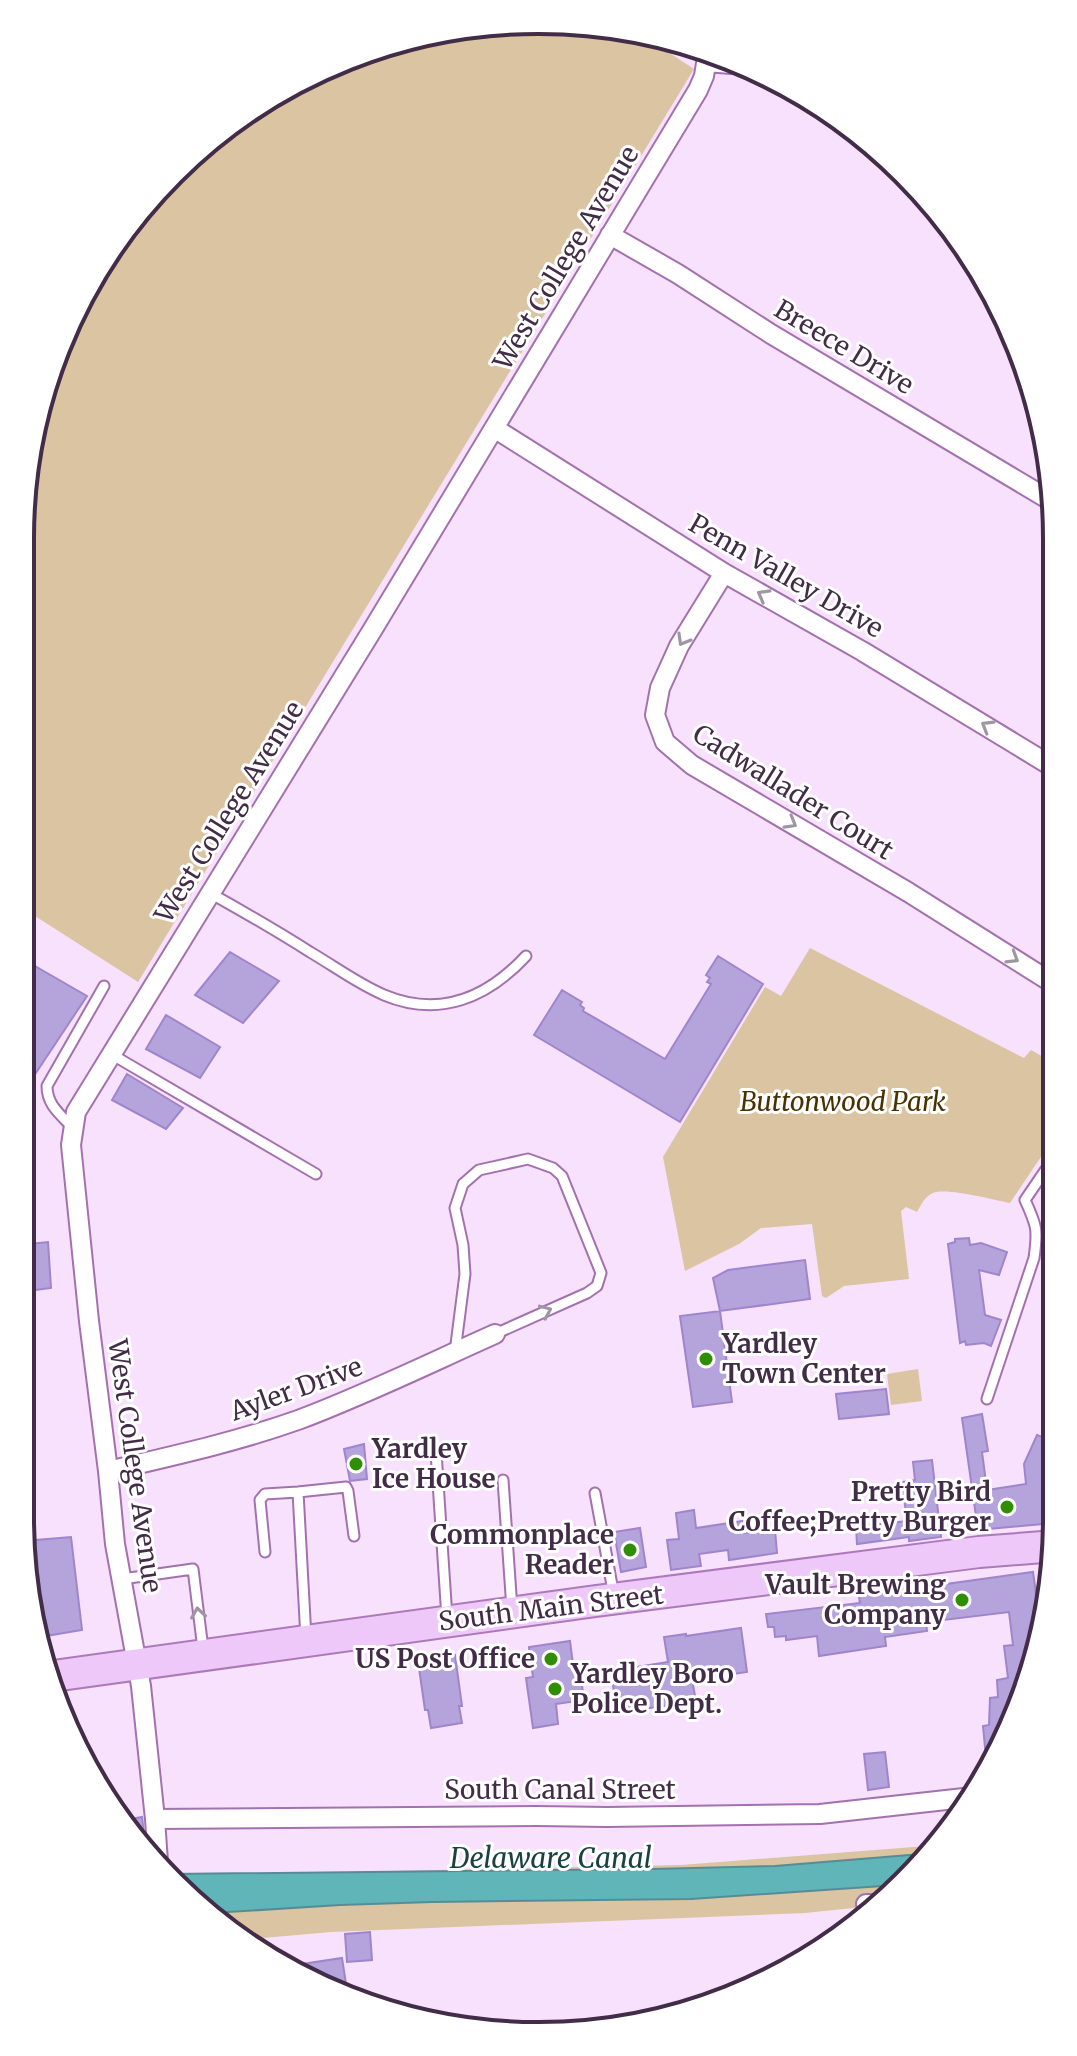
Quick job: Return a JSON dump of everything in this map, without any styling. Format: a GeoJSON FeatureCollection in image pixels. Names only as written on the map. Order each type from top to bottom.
{"type":"FeatureCollection","features":[{"type":"Feature","properties":{"kind":"main road","name":"South Main Street"},"geometry":{"type":"LineString","coordinates":[[60,1675],[615,1599],[979,1552],[1042,1547]]}},
{"type":"Feature","properties":{"kind":"street","name":"West College Avenue"},"geometry":{"type":"LineString","coordinates":[[156,1847],[138,1665],[115,1544],[89,1321],[71,1145],[76,1112],[698,90],[706,63]]}},
{"type":"Feature","properties":{"kind":"street","name":"Breece Drive"},"geometry":{"type":"LineString","coordinates":[[610,235],[1041,495]]}},
{"type":"Feature","properties":{"kind":"street","name":"Penn Valley Drive"},"geometry":{"type":"LineString","coordinates":[[494,428],[724,573],[862,651],[1043,761]]}},
{"type":"Feature","properties":{"kind":"street","name":"Cadwallader Court"},"geometry":{"type":"LineString","coordinates":[[724,573],[679,646],[660,688],[655,715],[665,742],[692,765],[908,892],[1043,977]]}},
{"type":"Feature","properties":{"kind":"street","name":"Ayler Drive"},"geometry":{"type":"LineString","coordinates":[[108,1471],[203,1448],[297,1420],[495,1334]]}},
{"type":"Feature","properties":{"kind":"street","name":"South Canal Street"},"geometry":{"type":"LineString","coordinates":[[155,1819],[820,1814],[957,1799]]}},
{"type":"Feature","properties":{"kind":"lane"},"geometry":{"type":"LineString","coordinates":[[210,893],[352,978],[383,995],[408,1003],[438,1005],[468,999],[489,989],[526,956]]}},
{"type":"Feature","properties":{"kind":"lane"},"geometry":{"type":"LineString","coordinates":[[72,1127],[53,1108],[47,1096],[47,1086],[104,986]]}},
{"type":"Feature","properties":{"kind":"lane"},"geometry":{"type":"LineString","coordinates":[[111,1054],[316,1174]]}},
{"type":"Feature","properties":{"kind":"lane"},"geometry":{"type":"LineString","coordinates":[[455,1352],[465,1274],[455,1208],[463,1184],[479,1170],[528,1159],[553,1168],[562,1176],[601,1273],[597,1286],[587,1293],[495,1334]]}},
{"type":"Feature","properties":{"kind":"lane"},"geometry":{"type":"LineString","coordinates":[[987,1399],[1034,1258],[1037,1234],[1025,1200],[1043,1174]]}},
{"type":"Feature","properties":{"kind":"lane"},"geometry":{"type":"LineString","coordinates":[[436,1452],[448,1621]]}},
{"type":"Feature","properties":{"kind":"lane"},"geometry":{"type":"LineString","coordinates":[[503,1480],[512,1613]]}},
{"type":"Feature","properties":{"kind":"lane"},"geometry":{"type":"LineString","coordinates":[[265,1552],[260,1500],[265,1494],[346,1487],[354,1536]]}},
{"type":"Feature","properties":{"kind":"lane"},"geometry":{"type":"LineString","coordinates":[[298,1492],[306,1642]]}},
{"type":"Feature","properties":{"kind":"lane"},"geometry":{"type":"LineString","coordinates":[[595,1493],[615,1599]]}},
{"type":"Feature","properties":{"kind":"lane"},"geometry":{"type":"LineString","coordinates":[[122,1579],[193,1569],[204,1656]]}},
{"type":"Feature","properties":{"kind":"green space"},"geometry":{"type":"Polygon","coordinates":[[[506,35],[604,38],[665,50],[694,69],[138,982],[34,915],[34,538],[38,473],[61,376],[72,345],[102,286],[138,231],[206,159],[258,119],[345,72],[408,51],[506,35]]]}},
{"type":"Feature","properties":{"kind":"green space","name":"Buttonwood Park"},"geometry":{"type":"Polygon","coordinates":[[[810,948],[1024,1058],[1031,1050],[1043,1057],[1043,1154],[1010,1203],[939,1192],[930,1194],[917,1212],[906,1207],[901,1211],[909,1279],[844,1286],[826,1298],[822,1296],[812,1224],[761,1228],[739,1244],[685,1271],[663,1157],[765,987],[781,996],[810,948]]]}},
{"type":"Feature","properties":{"kind":"green space"},"geometry":{"type":"Polygon","coordinates":[[[918,1369],[922,1401],[891,1405],[887,1374],[918,1369]]]}},
{"type":"Feature","properties":{"kind":"green space"},"geometry":{"type":"Polygon","coordinates":[[[921,1846],[859,1907],[805,1913],[331,1932],[260,1938],[195,1887],[296,1873],[681,1865],[921,1846]]]}},
{"type":"Feature","properties":{"kind":"shaded area"},"geometry":{"type":"Polygon","coordinates":[[[914,1855],[882,1886],[691,1899],[432,1902],[224,1912],[182,1874],[653,1869],[775,1866],[914,1855]]]}},
{"type":"Feature","properties":{"kind":"building"},"geometry":{"type":"Polygon","coordinates":[[[230,952],[279,981],[243,1023],[195,995],[230,952]]]}},
{"type":"Feature","properties":{"kind":"building"},"geometry":{"type":"Polygon","coordinates":[[[718,956],[763,984],[680,1122],[534,1035],[562,990],[582,1002],[583,1011],[665,1059],[711,984],[707,982],[710,978],[706,975],[718,956]]]}},
{"type":"Feature","properties":{"kind":"building"},"geometry":{"type":"Polygon","coordinates":[[[34,965],[87,996],[34,1076],[34,965]]]}},
{"type":"Feature","properties":{"kind":"building"},"geometry":{"type":"Polygon","coordinates":[[[166,1015],[220,1047],[200,1078],[146,1049],[166,1015]]]}},
{"type":"Feature","properties":{"kind":"building"},"geometry":{"type":"Polygon","coordinates":[[[127,1074],[183,1108],[166,1129],[112,1100],[127,1074]]]}},
{"type":"Feature","properties":{"kind":"building"},"geometry":{"type":"Polygon","coordinates":[[[969,1238],[970,1245],[981,1243],[1007,1252],[999,1275],[979,1270],[985,1315],[1001,1320],[991,1346],[984,1343],[966,1345],[965,1341],[960,1343],[948,1244],[955,1242],[955,1239],[969,1238]]]}},
{"type":"Feature","properties":{"kind":"building"},"geometry":{"type":"Polygon","coordinates":[[[48,1242],[51,1288],[34,1290],[34,1244],[48,1242]]]}},
{"type":"Feature","properties":{"kind":"building","name":"Yardley Town Center"},"geometry":{"type":"Polygon","coordinates":[[[805,1260],[810,1299],[720,1311],[713,1278],[728,1270],[805,1260]]]}},
{"type":"Feature","properties":{"kind":"building","name":"Yardley Town Center"},"geometry":{"type":"Polygon","coordinates":[[[720,1311],[732,1402],[693,1407],[680,1316],[720,1311]]]}},
{"type":"Feature","properties":{"kind":"building"},"geometry":{"type":"Polygon","coordinates":[[[886,1389],[889,1414],[839,1419],[836,1394],[886,1389]]]}},
{"type":"Feature","properties":{"kind":"building"},"geometry":{"type":"Polygon","coordinates":[[[982,1414],[988,1451],[982,1452],[987,1490],[1026,1484],[1024,1464],[1037,1435],[1043,1437],[1043,1524],[978,1530],[962,1418],[982,1414]]]}},
{"type":"Feature","properties":{"kind":"building","name":"Yardley Ice House"},"geometry":{"type":"Polygon","coordinates":[[[364,1444],[367,1479],[350,1481],[344,1449],[364,1444]]]}},
{"type":"Feature","properties":{"kind":"building"},"geometry":{"type":"Polygon","coordinates":[[[932,1460],[941,1537],[909,1541],[909,1537],[857,1544],[856,1527],[907,1521],[902,1482],[915,1480],[913,1462],[932,1460]]]}},
{"type":"Feature","properties":{"kind":"building"},"geometry":{"type":"Polygon","coordinates":[[[694,1510],[696,1528],[743,1521],[745,1533],[775,1530],[777,1553],[729,1560],[728,1550],[699,1554],[701,1566],[671,1570],[667,1540],[679,1539],[676,1513],[694,1510]]]}},
{"type":"Feature","properties":{"kind":"building","name":"Commonplace Reader"},"geometry":{"type":"Polygon","coordinates":[[[640,1528],[646,1567],[621,1572],[614,1532],[640,1528]]]}},
{"type":"Feature","properties":{"kind":"building"},"geometry":{"type":"Polygon","coordinates":[[[71,1537],[82,1630],[48,1636],[38,1583],[35,1540],[71,1537]]]}},
{"type":"Feature","properties":{"kind":"building"},"geometry":{"type":"Polygon","coordinates":[[[1033,1572],[1036,1597],[1026,1648],[1005,1711],[985,1751],[983,1726],[989,1725],[990,1698],[998,1697],[997,1680],[1008,1678],[1004,1646],[1013,1645],[1009,1612],[926,1622],[927,1631],[885,1637],[886,1646],[819,1656],[817,1636],[786,1640],[786,1636],[775,1637],[774,1627],[768,1627],[766,1614],[860,1603],[858,1591],[924,1583],[924,1587],[1033,1572]]]}},
{"type":"Feature","properties":{"kind":"building"},"geometry":{"type":"Polygon","coordinates":[[[741,1628],[747,1672],[692,1680],[696,1701],[617,1713],[611,1671],[668,1662],[664,1637],[741,1628]]]}},
{"type":"Feature","properties":{"kind":"building","name":"Yardley Boro Police Dept."},"geometry":{"type":"Polygon","coordinates":[[[570,1641],[574,1672],[580,1671],[584,1700],[556,1704],[558,1724],[533,1728],[526,1678],[533,1677],[529,1647],[570,1641]]]}},
{"type":"Feature","properties":{"kind":"building"},"geometry":{"type":"Polygon","coordinates":[[[455,1655],[462,1723],[431,1728],[428,1710],[425,1710],[418,1661],[455,1655]]]}},
{"type":"Feature","properties":{"kind":"building"},"geometry":{"type":"Polygon","coordinates":[[[885,1752],[889,1787],[868,1790],[864,1754],[885,1752]]]}},
{"type":"Feature","properties":{"kind":"building"},"geometry":{"type":"Polygon","coordinates":[[[142,1817],[144,1832],[138,1825],[133,1819],[142,1817]]]}},
{"type":"Feature","properties":{"kind":"building"},"geometry":{"type":"Polygon","coordinates":[[[370,1932],[372,1960],[347,1962],[345,1934],[370,1932]]]}},
{"type":"Feature","properties":{"kind":"building"},"geometry":{"type":"Polygon","coordinates":[[[342,1958],[346,1984],[315,1970],[304,1964],[342,1958]]]}},
{"type":"Feature","properties":{"kind":"place","name":"Yardley Town Center"},"geometry":{"type":"Point","coordinates":[706,1359]}},
{"type":"Feature","properties":{"kind":"place","name":"Yardley Ice House"},"geometry":{"type":"Point","coordinates":[356,1464]}},
{"type":"Feature","properties":{"kind":"place","name":"Pretty Bird Coffee;Pretty Burger"},"geometry":{"type":"Point","coordinates":[1007,1507]}},
{"type":"Feature","properties":{"kind":"place","name":"Commonplace Reader"},"geometry":{"type":"Point","coordinates":[630,1550]}},
{"type":"Feature","properties":{"kind":"place","name":"Vault Brewing Company"},"geometry":{"type":"Point","coordinates":[962,1600]}},
{"type":"Feature","properties":{"kind":"place","name":"US Post Office"},"geometry":{"type":"Point","coordinates":[551,1659]}},
{"type":"Feature","properties":{"kind":"place","name":"Yardley Boro Police Dept."},"geometry":{"type":"Point","coordinates":[555,1689]}},
{"type":"Feature","properties":{"kind":"water label","name":"Delaware Canal"},"geometry":{"type":"Point","coordinates":[551,1858]}}]}
